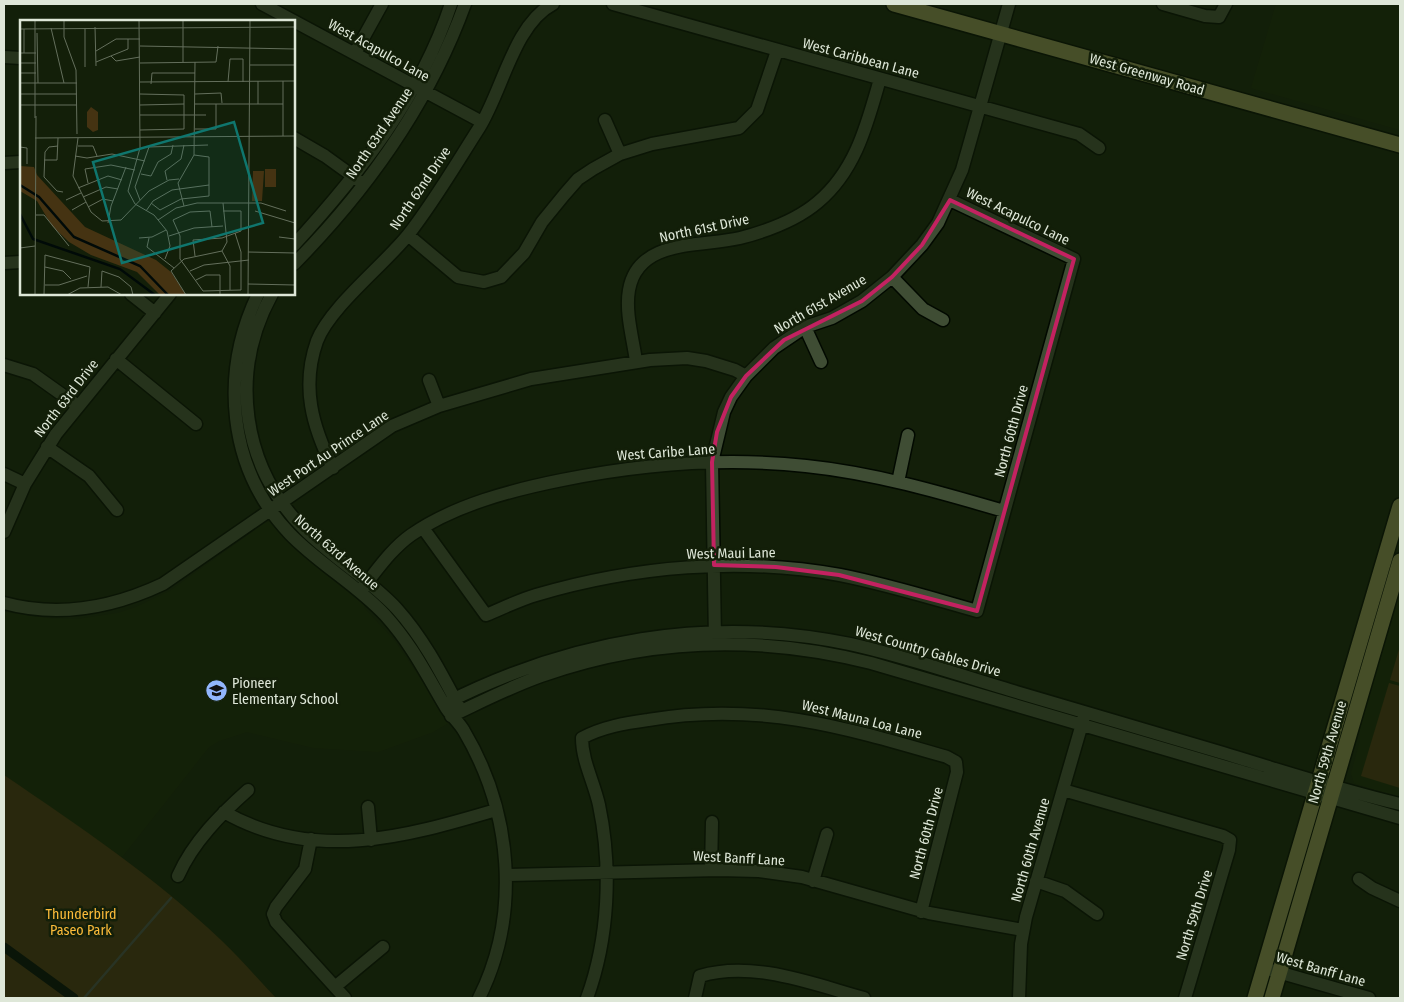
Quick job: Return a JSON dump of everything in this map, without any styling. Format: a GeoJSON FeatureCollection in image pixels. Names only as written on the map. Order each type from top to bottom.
{"type":"FeatureCollection","features":[{"type":"Feature","properties":{"kind":"main road","name":"West Greenway Road"},"geometry":{"type":"LineString","coordinates":[[894,4],[1400,145]]}},
{"type":"Feature","properties":{"kind":"main road","name":"North 59th Avenue"},"geometry":{"type":"LineString","coordinates":[[1254,998],[1400,506]]}},
{"type":"Feature","properties":{"kind":"main road","name":"North 59th Avenue"},"geometry":{"type":"LineString","coordinates":[[1272,998],[1400,561]]}},
{"type":"Feature","properties":{"kind":"street","name":"West Acapulco Lane"},"geometry":{"type":"LineString","coordinates":[[262,4],[292,20]]}},
{"type":"Feature","properties":{"kind":"street"},"geometry":{"type":"LineString","coordinates":[[355,53],[382,4]]}},
{"type":"Feature","properties":{"kind":"street","name":"North 63rd Avenue"},"geometry":{"type":"LineString","coordinates":[[295,263],[359,180],[434,48],[451,4]]}},
{"type":"Feature","properties":{"kind":"street","name":"North 63rd Avenue"},"geometry":{"type":"LineString","coordinates":[[295,244],[359,180],[379,165],[426,92],[465,4]]}},
{"type":"Feature","properties":{"kind":"street","name":"North 62nd Drive"},"geometry":{"type":"LineString","coordinates":[[333,468],[319,440],[308,398],[309,369],[318,339],[337,312],[408,235],[482,122],[522,36],[534,17],[551,4]]}},
{"type":"Feature","properties":{"kind":"street","name":"West Caribbean Lane"},"geometry":{"type":"LineString","coordinates":[[613,4],[1079,134],[1099,148]]}},
{"type":"Feature","properties":{"kind":"street","name":"North 61st Avenue"},"geometry":{"type":"LineString","coordinates":[[715,638],[712,462],[717,432],[724,412],[731,397],[746,376],[784,340],[806,327],[832,318],[862,301],[892,277],[922,245],[938,224],[962,170],[1008,4]]}},
{"type":"Feature","properties":{"kind":"street"},"geometry":{"type":"LineString","coordinates":[[1163,4],[1205,16],[1219,17],[1226,4]]}},
{"type":"Feature","properties":{"kind":"street","name":"West Acapulco Lane"},"geometry":{"type":"LineString","coordinates":[[295,21],[482,122]]}},
{"type":"Feature","properties":{"kind":"street"},"geometry":{"type":"LineString","coordinates":[[408,235],[458,277],[476,282],[491,280],[510,270],[524,253],[542,222],[578,180],[620,154],[652,144],[739,128],[756,110],[777,51]]}},
{"type":"Feature","properties":{"kind":"street"},"geometry":{"type":"LineString","coordinates":[[4,57],[20,58]]}},
{"type":"Feature","properties":{"kind":"street","name":"North 61st Drive"},"geometry":{"type":"LineString","coordinates":[[636,361],[629,316],[628,292],[639,268],[648,258],[662,250],[740,238],[781,224],[818,202],[846,172],[856,152],[880,79]]}},
{"type":"Feature","properties":{"kind":"street"},"geometry":{"type":"LineString","coordinates":[[605,120],[620,154]]}},
{"type":"Feature","properties":{"kind":"street"},"geometry":{"type":"LineString","coordinates":[[295,139],[325,156],[359,180]]}},
{"type":"Feature","properties":{"kind":"street"},"geometry":{"type":"LineString","coordinates":[[4,163],[20,162]]}},
{"type":"Feature","properties":{"kind":"street","name":"West Acapulco Lane"},"geometry":{"type":"LineString","coordinates":[[950,200],[1074,259]]}},
{"type":"Feature","properties":{"kind":"street","name":"North 60th Drive"},"geometry":{"type":"LineString","coordinates":[[976,611],[1074,259]]}},
{"type":"Feature","properties":{"kind":"street"},"geometry":{"type":"LineString","coordinates":[[4,263],[20,262]]}},
{"type":"Feature","properties":{"kind":"street"},"geometry":{"type":"LineString","coordinates":[[892,277],[923,309],[943,320]]}},
{"type":"Feature","properties":{"kind":"street"},"geometry":{"type":"LineString","coordinates":[[132,295],[155,313]]}},
{"type":"Feature","properties":{"kind":"street","name":"North 63rd Drive"},"geometry":{"type":"LineString","coordinates":[[4,532],[25,484],[46,447],[169,295]]}},
{"type":"Feature","properties":{"kind":"street","name":"North 63rd Avenue"},"geometry":{"type":"LineString","coordinates":[[258,295],[243,328],[237,354],[233,389],[236,430],[247,465],[276,507],[307,541],[396,609],[412,628],[431,655],[449,702],[484,773],[496,810],[500,824],[507,875],[501,932],[491,969],[479,998]]}},
{"type":"Feature","properties":{"kind":"street","name":"North 63rd Avenue"},"geometry":{"type":"LineString","coordinates":[[272,295],[251,345],[246,375],[246,399],[254,449],[276,507]]}},
{"type":"Feature","properties":{"kind":"street"},"geometry":{"type":"LineString","coordinates":[[806,327],[822,362]]}},
{"type":"Feature","properties":{"kind":"street","name":"West Port Au Prince Lane"},"geometry":{"type":"LineString","coordinates":[[4,603],[40,610],[101,607],[125,600],[163,584],[392,426],[439,406],[531,379],[636,361],[688,358],[721,365],[746,376]]}},
{"type":"Feature","properties":{"kind":"street"},"geometry":{"type":"LineString","coordinates":[[116,360],[196,424]]}},
{"type":"Feature","properties":{"kind":"street"},"geometry":{"type":"LineString","coordinates":[[4,364],[33,374],[78,406]]}},
{"type":"Feature","properties":{"kind":"street"},"geometry":{"type":"LineString","coordinates":[[429,380],[439,406]]}},
{"type":"Feature","properties":{"kind":"street"},"geometry":{"type":"LineString","coordinates":[[898,482],[908,435]]}},
{"type":"Feature","properties":{"kind":"street"},"geometry":{"type":"LineString","coordinates":[[46,447],[89,476],[117,510]]}},
{"type":"Feature","properties":{"kind":"street","name":"West Caribe Lane"},"geometry":{"type":"LineString","coordinates":[[364,586],[396,548],[423,528],[488,500],[534,485],[643,466],[712,462],[806,466],[898,482],[1004,511]]}},
{"type":"Feature","properties":{"kind":"street"},"geometry":{"type":"LineString","coordinates":[[4,474],[25,484]]}},
{"type":"Feature","properties":{"kind":"street","name":"West Maui Lane"},"geometry":{"type":"LineString","coordinates":[[423,528],[486,614],[535,595],[586,583],[642,572],[714,565],[776,567],[839,575],[976,611]]}},
{"type":"Feature","properties":{"kind":"street","name":"West Country Gables Drive"},"geometry":{"type":"LineString","coordinates":[[449,702],[535,664],[584,650],[640,639],[715,638],[849,657],[1084,719],[1317,787],[1400,818]]}},
{"type":"Feature","properties":{"kind":"street","name":"West Country Gables Drive"},"geometry":{"type":"LineString","coordinates":[[456,714],[522,683],[588,662],[644,649],[715,638]]}},
{"type":"Feature","properties":{"kind":"street","name":"West Mauna Loa Lane"},"geometry":{"type":"LineString","coordinates":[[607,872],[599,805],[582,751],[582,738],[602,730],[660,718],[728,712],[758,714],[830,724],[947,757],[956,762]]}},
{"type":"Feature","properties":{"kind":"street","name":"North 60th Avenue"},"geometry":{"type":"LineString","coordinates":[[1019,998],[1023,930],[1084,719]]}},
{"type":"Feature","properties":{"kind":"street","name":"North 60th Drive"},"geometry":{"type":"LineString","coordinates":[[921,912],[958,772],[956,762]]}},
{"type":"Feature","properties":{"kind":"street"},"geometry":{"type":"LineString","coordinates":[[178,876],[193,850],[224,812],[248,790]]}},
{"type":"Feature","properties":{"kind":"street","name":"North 59th Drive"},"geometry":{"type":"LineString","coordinates":[[1063,790],[1223,836],[1230,840],[1229,850],[1185,998]]}},
{"type":"Feature","properties":{"kind":"street","name":"West Country Gables Drive"},"geometry":{"type":"LineString","coordinates":[[1332,792],[1400,804]]}},
{"type":"Feature","properties":{"kind":"street"},"geometry":{"type":"LineString","coordinates":[[368,807],[371,840]]}},
{"type":"Feature","properties":{"kind":"street"},"geometry":{"type":"LineString","coordinates":[[224,812],[261,828],[311,839],[371,840],[426,830],[496,810]]}},
{"type":"Feature","properties":{"kind":"street"},"geometry":{"type":"LineString","coordinates":[[711,870],[712,822]]}},
{"type":"Feature","properties":{"kind":"street"},"geometry":{"type":"LineString","coordinates":[[813,881],[827,834]]}},
{"type":"Feature","properties":{"kind":"street"},"geometry":{"type":"LineString","coordinates":[[311,839],[305,868],[276,907],[273,914],[276,922],[345,998]]}},
{"type":"Feature","properties":{"kind":"street","name":"West Banff Lane"},"geometry":{"type":"LineString","coordinates":[[507,875],[711,870],[759,871],[813,881],[921,912],[1023,930]]}},
{"type":"Feature","properties":{"kind":"street"},"geometry":{"type":"LineString","coordinates":[[586,998],[601,940],[606,906],[607,872]]}},
{"type":"Feature","properties":{"kind":"street"},"geometry":{"type":"LineString","coordinates":[[1359,879],[1372,888],[1400,901]]}},
{"type":"Feature","properties":{"kind":"street"},"geometry":{"type":"LineString","coordinates":[[1036,881],[1065,891],[1097,914]]}},
{"type":"Feature","properties":{"kind":"street"},"geometry":{"type":"LineString","coordinates":[[336,986],[383,947]]}},
{"type":"Feature","properties":{"kind":"street","name":"West Banff Lane"},"geometry":{"type":"LineString","coordinates":[[1264,968],[1370,998]]}},
{"type":"Feature","properties":{"kind":"street"},"geometry":{"type":"LineString","coordinates":[[695,998],[700,976],[712,972],[767,973],[794,978],[864,998]]}},
{"type":"Feature","properties":{"kind":"highlighted area"},"geometry":{"type":"Polygon","coordinates":[[[950,200],[1074,259],[977,611],[839,575],[776,567],[714,565],[712,462],[717,432],[731,397],[746,376],[784,340],[862,301],[892,277],[922,245],[950,200]]]}},
{"type":"Feature","properties":{"kind":"shaded area"},"geometry":{"type":"Polygon","coordinates":[[[1276,4],[1400,4],[1400,130],[1251,88],[1276,4]]]}},
{"type":"Feature","properties":{"kind":"shaded area","name":"Pioneer Elementary School"},"geometry":{"type":"Polygon","coordinates":[[[272,521],[364,602],[364,608],[394,640],[450,722],[433,732],[378,752],[314,748],[247,732],[219,741],[209,747],[122,857],[4,775],[4,612],[53,619],[78,619],[118,613],[136,607],[170,591],[265,523],[272,521]]]}},
{"type":"Feature","properties":{"kind":"shaded area"},"geometry":{"type":"Polygon","coordinates":[[[1400,594],[1400,798],[1354,783],[1351,773],[1360,741],[1360,725],[1400,594]]]}},
{"type":"Feature","properties":{"kind":"green space"},"geometry":{"type":"Polygon","coordinates":[[[1400,646],[1400,683],[1390,680],[1400,646]]]}},
{"type":"Feature","properties":{"kind":"green space"},"geometry":{"type":"Polygon","coordinates":[[[1389,683],[1400,686],[1400,788],[1361,776],[1389,683]]]}},
{"type":"Feature","properties":{"kind":"green space","name":"Thunderbird Paseo Park"},"geometry":{"type":"Polygon","coordinates":[[[4,775],[88,833],[170,895],[221,940],[276,998],[4,998],[4,775]]]}},
{"type":"Feature","properties":{"kind":"waterway"},"geometry":{"type":"LineString","coordinates":[[84,998],[171,898]]}},
{"type":"Feature","properties":{"kind":"waterway"},"geometry":{"type":"LineString","coordinates":[[4,947],[74,998]]}},
{"type":"Feature","properties":{"kind":"place","name":"Pioneer Elementary School"},"geometry":{"type":"Point","coordinates":[216,691]}}]}
